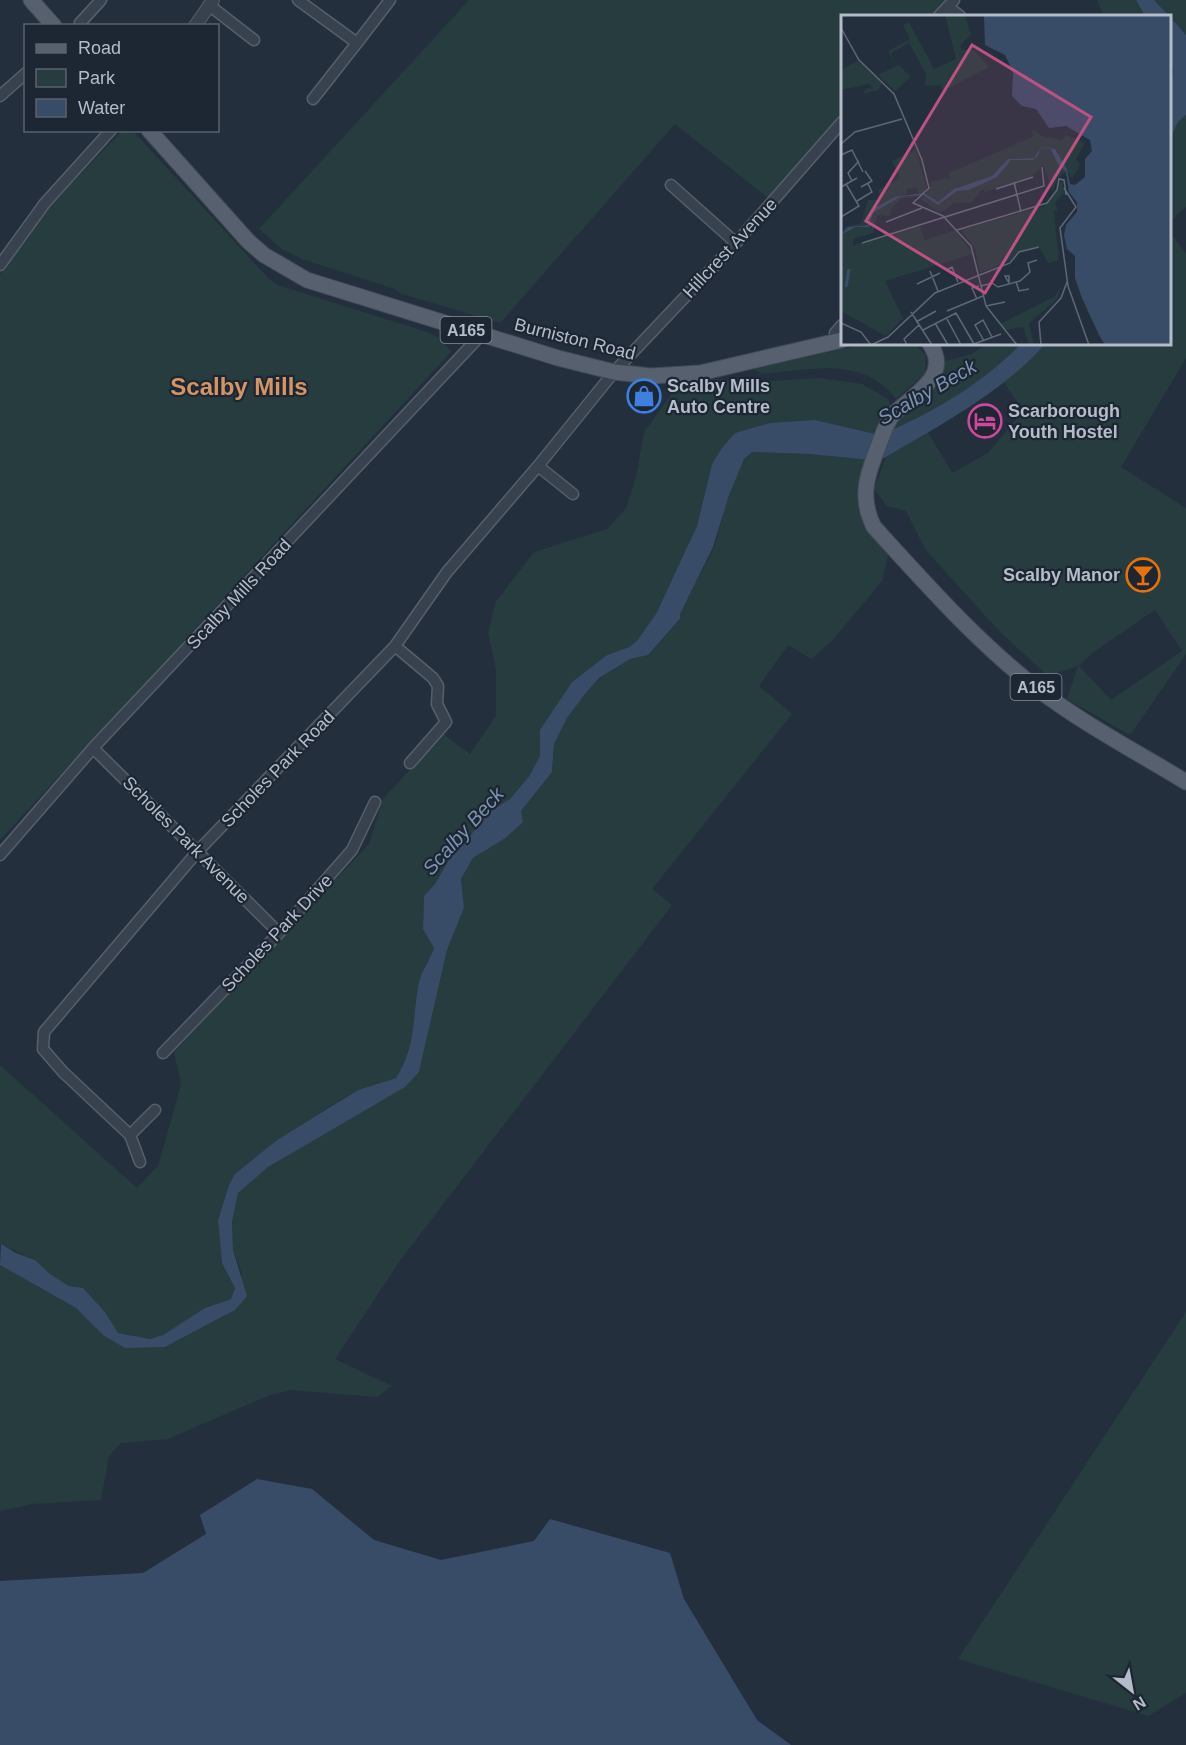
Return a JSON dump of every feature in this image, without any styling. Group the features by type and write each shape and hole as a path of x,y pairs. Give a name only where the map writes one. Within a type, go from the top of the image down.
{"main road":[{"path":"31,0 52,24"},
{"name":"Burniston Road","path":"151,132 248,241 264,255 307,280 481,335 614,372 651,376 700,373 840,340"},
{"name":"A165","path":"931,345 936,355 936,365 930,382 897,411 885,429 868,471 864,492 868,515 874,527 939,598 1040,690 1086,722 1186,782"}],"street":[{"path":"80,22 101,0"},
{"path":"298,0 357,43"},
{"path":"313,99 390,0"},
{"path":"196,24 211,3 254,40"},
{"path":"940,15 951,3"},
{"path":"0,96 24,75"},
{"name":"Hillcrest Avenue","path":"614,372 736,243 841,124"},
{"path":"0,265 45,203 109,132"},
{"path":"671,185 736,243"},
{"path":"840,340 835,333 841,327"},
{"name":"Scalby Mills Road","path":"0,855 93,747 481,335"},
{"name":"Scholes Park Road","path":"140,1162 130,1135 63,1072 43,1049 44,1032 198,851 395,646 447,572 538,466 614,372"},
{"path":"538,466 573,494"},
{"path":"395,646 433,678 438,686 437,704 446,722 410,763"},
{"name":"Scholes Park Avenue","path":"93,747 279,933"},
{"name":"Scholes Park Drive","path":"163,1053 279,933 352,850 375,802"},
{"path":"130,1135 155,1110"}],"green space":[{"path":"469,0 954,0 940,15 841,15 841,123 773,202 675,124 500,323 402,294 395,289 302,259 282,249 259,229"},
{"path":"1097,0 1136,0 1144,15 1104,15"},
{"path":"1154,0 1186,0 1186,35 1171,19 1171,15 1168,15"},
{"path":"1186,115 1186,207 1171,220 1171,136 1178,121"},
{"path":"121,132 134,132 269,279 278,285 427,332 441,339 451,352 0,840 0,274 42,214"},
{"path":"1171,234 1186,253 1186,358 1121,467 1186,508 1186,654 1130,735 1067,699 1078,666 1048,676 999,631 925,549 906,511 887,506 874,489 886,457 928,432 952,473 988,453 1023,411 1003,381 1044,345 1171,345","holes":["1155,610 1182,651 1111,700 1079,666 1092,653"]},
{"path":"861,345 915,345 926,355 925,374 896,399 882,385 867,376 851,371 834,368 762,374 753,369"},
{"path":"985,345 1020,345 1007,358 960,394 889,431 942,362 971,354"},
{"path":"820,378 862,384 888,399 891,408 880,435 815,420 735,433 712,464 697,526 656,614 638,641 607,655 572,682 541,730 540,756 530,775 510,799 484,815 469,838 455,849 435,884 424,896 423,929 434,948 419,982 410,1044 396,1078 357,1090 277,1140 235,1174 229,1185 218,1220 222,1263 235,1288 231,1299 205,1308 163,1335 150,1339 118,1333 105,1312 83,1288 69,1286 50,1274 35,1260 0,1244 0,1065 137,1188 158,1166 181,1084 174,1052 369,844 383,799 443,734 470,754 496,716 496,669 488,634 495,603 534,552 607,529 626,508 636,477 644,432 680,383 715,379 755,382"},
{"path":"752,452 809,454 870,460 859,481 861,505 889,552 882,581 832,641 811,659 788,645 759,686 792,714 652,889 672,905 402,1258 335,1359 392,1386 377,1397 291,1390 270,1395 168,1439 121,1443 109,1456 101,1500 33,1504 0,1511 0,1265 76,1308 103,1335 165,1347 235,1310 242,1274 233,1250 232,1222 238,1193 268,1167 353,1116 419,1072 447,950 464,908 461,879 473,858 504,839 521,811 552,772 554,744 567,718 585,694 599,678 630,659 648,655 680,620 679,614 714,547 737,471"},
{"path":"1186,1312 1186,1693 1148,1716 958,1659"}],"water":[{"path":"1136,0 1154,0 1168,15 1144,15"},
{"path":"1171,18 1186,35 1186,115 1178,122 1171,136 1171,84 1173,71"},
{"path":"1020,345 1044,345 1010,377 970,406 878,460 889,431 959,394 1007,358"},
{"path":"815,420 880,435 870,460 809,454 752,452 744,459 729,495 713,547 680,614 680,619 648,655 630,659 599,678 585,694 567,718 554,744 552,772 521,811 523,822 504,839 473,858 461,879 464,908 447,950 419,1072 405,1087 268,1167 238,1193 232,1222 233,1250 247,1296 235,1310 165,1347 125,1348 103,1335 76,1308 0,1265 1,1244 35,1260 50,1274 69,1286 83,1288 105,1312 118,1333 150,1339 163,1335 205,1308 231,1299 235,1288 222,1263 218,1220 229,1185 235,1174 277,1140 358,1090 396,1078 410,1044 419,982 434,948 423,929 424,896 435,884 455,849 469,838 484,815 510,799 530,775 540,756 540,730 572,682 607,655 629,647 637,641 656,614 697,526 712,464 722,448 735,433 770,423"},
{"path":"257,1479 312,1489 374,1540 441,1560 534,1541 550,1519 670,1553 684,1599 757,1720 791,1745 0,1745 0,1581 143,1573 206,1534 200,1515"}],"place":[{"name":"Scalby Mills Auto Centre","path":"644,396"},
{"name":"Scarborough Youth Hostel","path":"985,421"},
{"name":"Scalby Manor","path":"1143,575"}],"district":[{"name":"Scalby Mills","path":"239,387"}],"water label":[{"name":"Scalby Beck","path":"927,392"},
{"name":"Scalby Beck","path":"463,831"}]}
